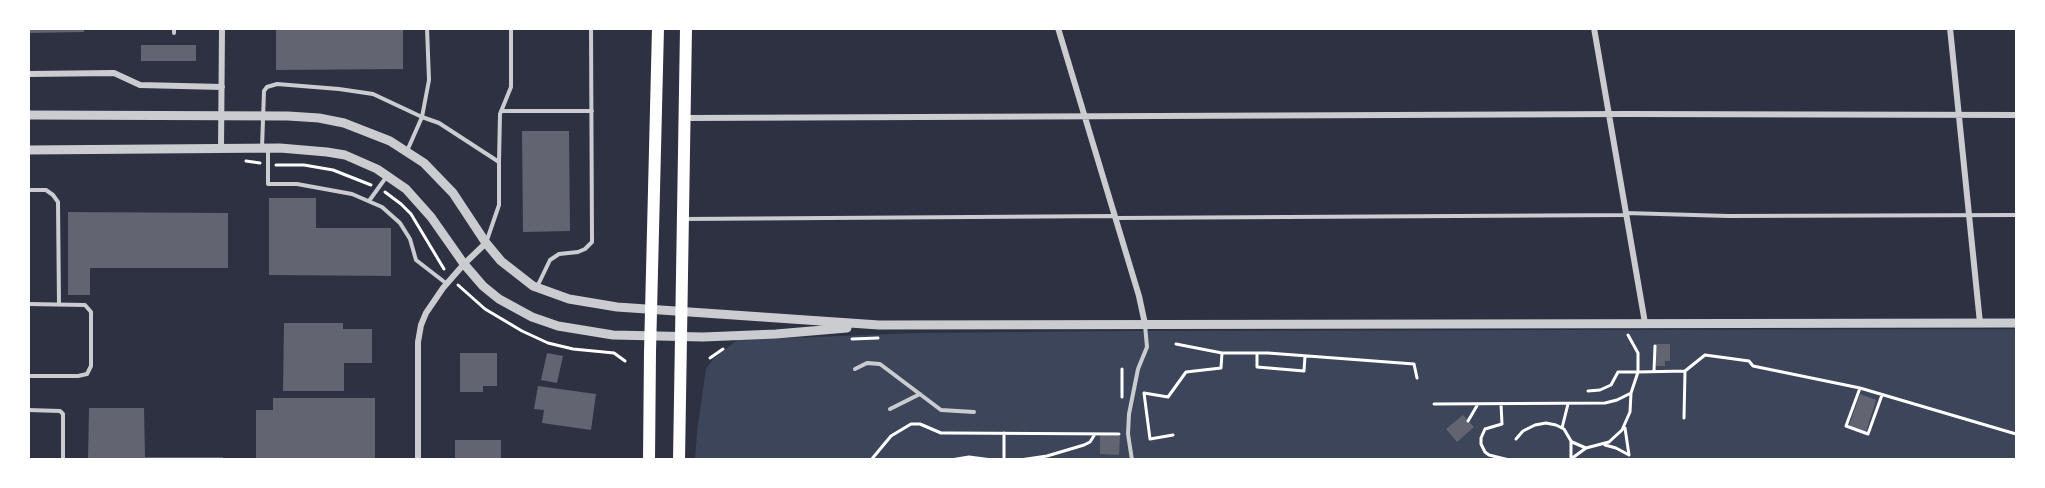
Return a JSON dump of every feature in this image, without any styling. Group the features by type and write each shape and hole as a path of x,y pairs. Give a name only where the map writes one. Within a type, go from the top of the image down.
{"main road":[{"path":"649,459 658,28"},
{"path":"680,459 687,28"}],"street":[{"path":"221,149 222,28"},
{"path":"1058,28 1145,324"},
{"path":"1594,28 1645,323"},
{"path":"1950,28 1980,323"},
{"path":"28,74 114,73 140,85 222,87"},
{"path":"686,118 1609,114 2016,115"},
{"path":"28,115 262,116 319,118 344,123 368,131 407,151 437,175 453,193 486,243 515,273 537,287 584,302 651,310 879,325 2016,323"},
{"path":"28,150 265,148 336,153 361,161 387,175 406,189 464,264 499,300 532,317 585,332 650,336 776,334 879,325"},
{"path":"418,459 418,342 426,313 464,264 486,243"}],"lane":[{"path":"407,151 422,117 429,80 428,28"},
{"path":"486,243 498,205 501,111 511,87 511,28"},
{"path":"537,287 550,260 559,254 578,252 592,243 591,28"},
{"path":"447,284 416,260 410,239 400,223 382,207 352,194 297,184 268,184 262,116 264,91 267,87 277,84 373,94 439,123 498,162"},
{"path":"501,111 591,111"},
{"path":"369,201 387,175"},
{"path":"28,190 46,190 58,202 59,305"},
{"path":"683,219 1627,214 2016,215"},
{"path":"28,304 85,305 91,312 91,366 87,374 28,376"},
{"path":"1132,459 1128,434 1138,369 1147,347 1145,324"},
{"path":"855,369 867,363 880,364 941,410 974,412"},
{"path":"890,409 920,394"},
{"path":"28,410 60,411 63,414 63,459"}],"path":[{"path":"1603,445 1625,426 1630,412 1631,393 1638,372 1637,349 1627,334"},
{"path":"1176,344 1222,353 1257,353 1414,364 1417,378"},
{"path":"1654,371 1655,346"},
{"path":"1134,391 1168,397 1186,372 1221,368 1222,353"},
{"path":"1257,353 1257,367 1304,371 1305,356"},
{"path":"1588,391 1600,390 1611,385 1618,372 1685,372 1705,355 1749,361 1753,366 1860,388 2016,434"},
{"path":"1122,369 1122,401"},
{"path":"1684,418 1685,372"},
{"path":"1860,388 1846,426 1868,434 1882,395"},
{"path":"1144,393 1150,439 1173,435"},
{"path":"1434,404 1605,403 1631,393"},
{"path":"1468,421 1478,404"},
{"path":"1501,404 1502,424 1485,429 1481,444 1489,455 1509,459"},
{"path":"1562,428 1568,404"},
{"path":"1516,439 1523,431 1546,423 1562,428 1571,441 1586,448"},
{"path":"870,459 891,436 912,424 920,424 941,433 1122,434"},
{"path":"1625,426 1626,445 1631,459"},
{"path":"1005,434 1005,459"},
{"path":"1020,459 1047,456 1084,445 1090,442 1095,434"},
{"path":"1571,441 1571,459"},
{"path":"1571,459 1586,448 1603,445 1616,448 1629,455"},
{"path":"951,459 969,457 992,459"}],"shaded area":[{"path":"2016,329 2016,459 695,460 706,369 713,359 737,340 917,333 1124,331"}],"building":[{"path":"28,28 84,28 84,32 28,33"},
{"path":"276,28 403,28 403,69 276,70"},
{"path":"141,45 196,45 196,61 141,61"},
{"path":"522,131 569,131 570,231 523,232"},
{"path":"269,198 316,198 316,228 391,228 391,276 269,275"},
{"path":"68,212 228,213 228,268 90,268 90,295 68,295"},
{"path":"284,323 343,323 343,329 372,329 372,363 344,363 344,391 283,391"},
{"path":"1656,344 1670,344 1670,361 1665,361 1665,366 1656,366"},
{"path":"460,353 497,353 497,386 483,386 483,392 460,392"},
{"path":"547,353 563,356 557,383 541,380"},
{"path":"538,386 596,394 591,430 542,423 544,410 534,409"},
{"path":"1860,394 1876,400 1866,432 1849,426"},
{"path":"273,398 375,398 375,460 256,460 256,410 273,410"},
{"path":"89,408 144,408 145,457 223,457 223,460 88,460"},
{"path":"1463,415 1474,427 1457,442 1446,429"},
{"path":"1100,435 1120,436 1119,455 1100,454"},
{"path":"455,440 501,440 501,460 455,460"}]}
